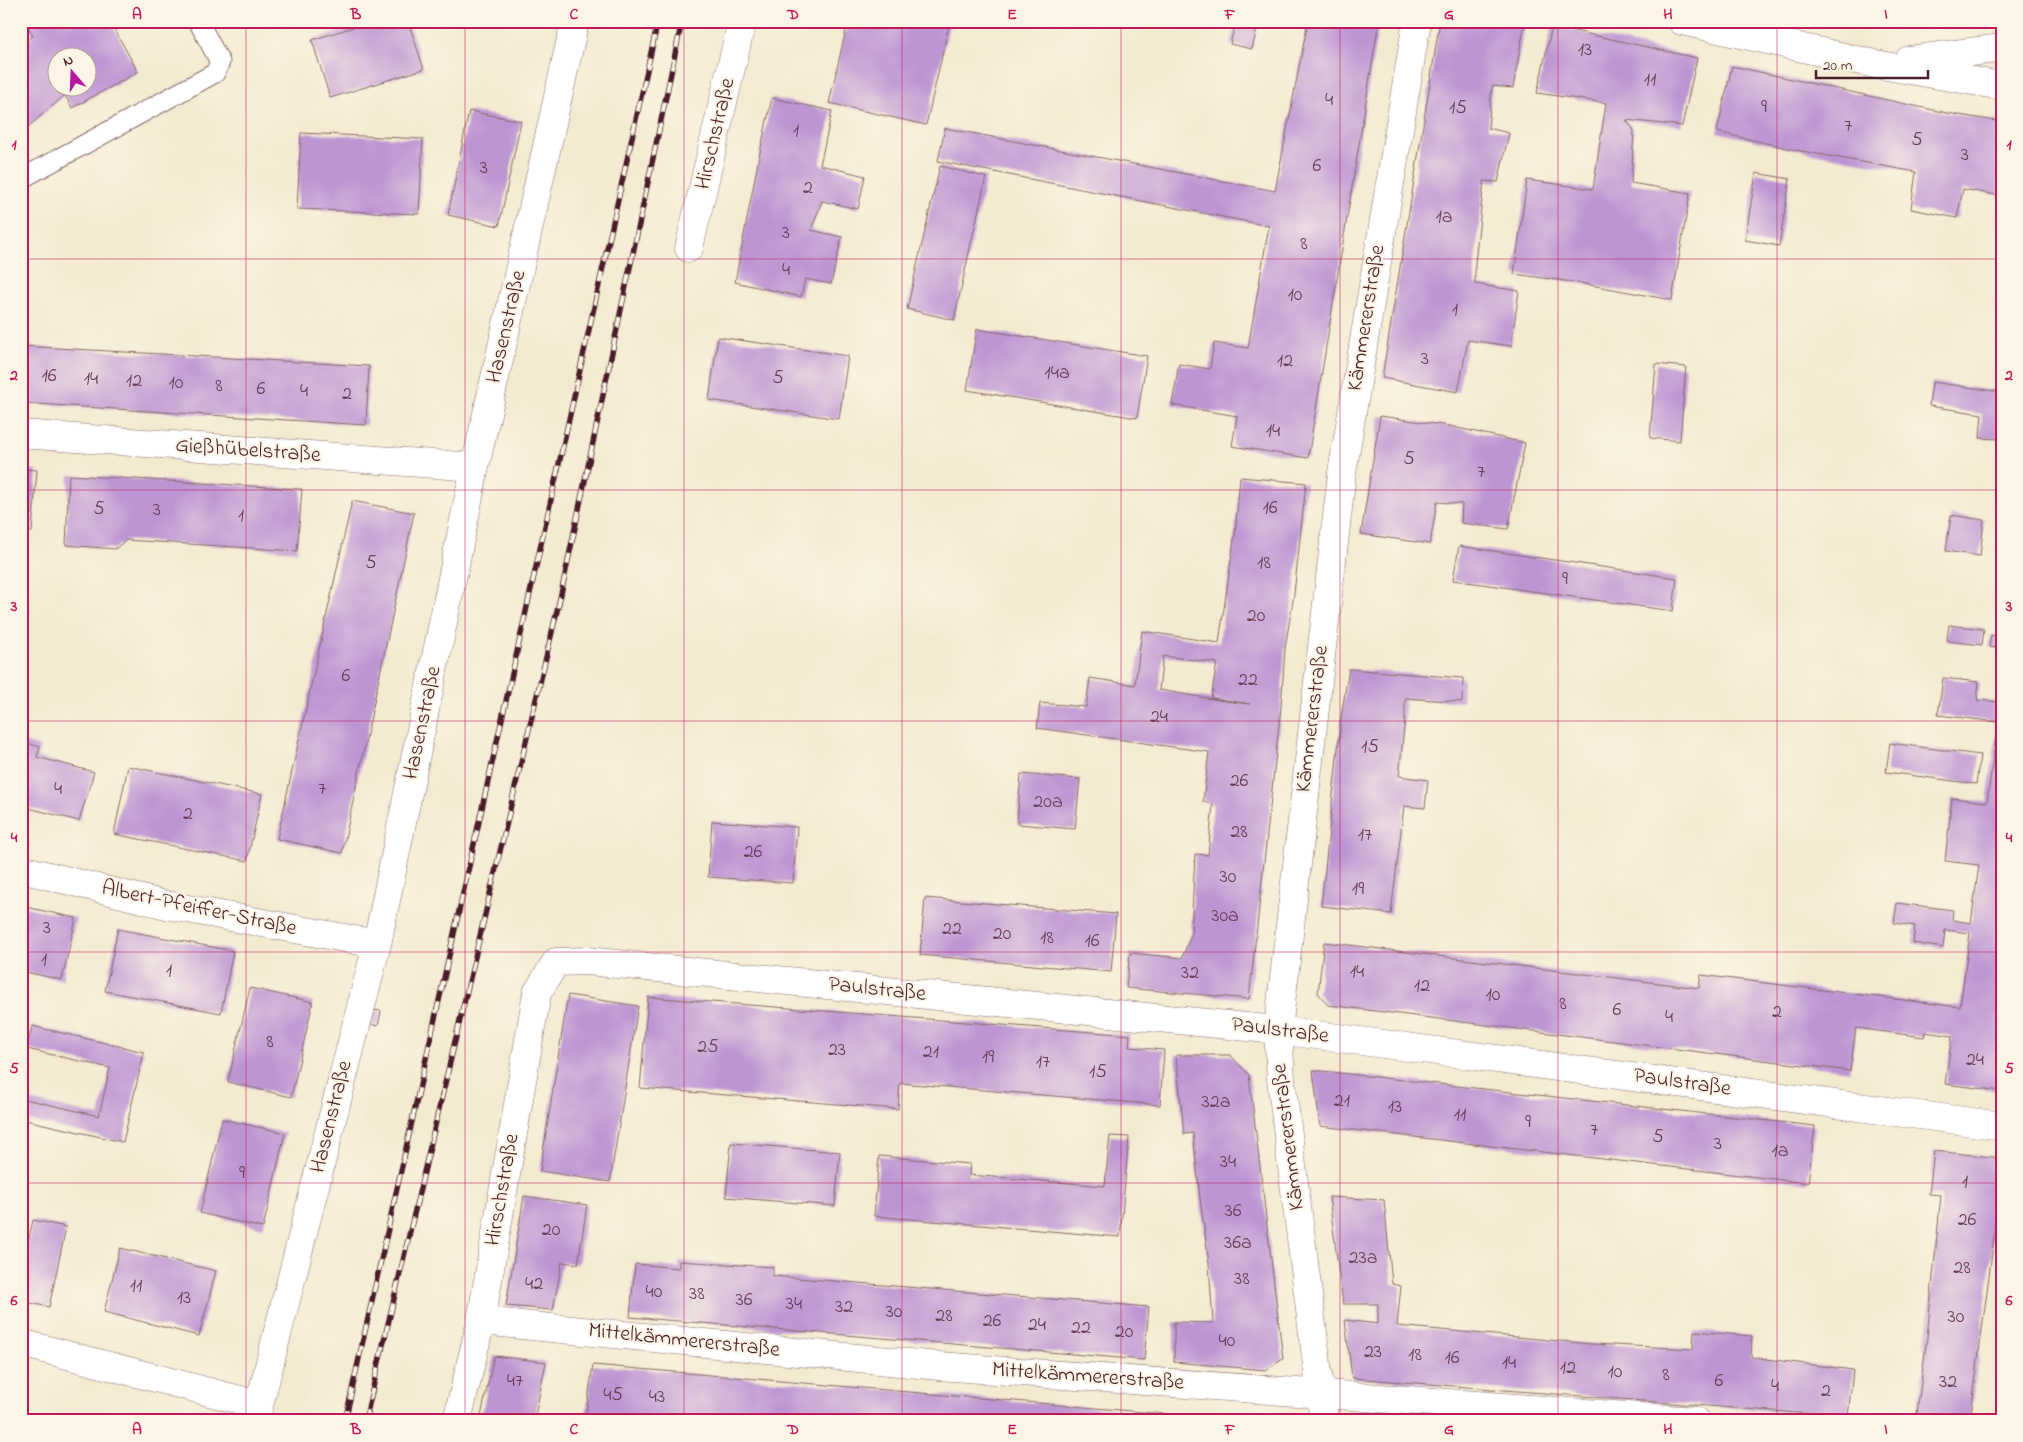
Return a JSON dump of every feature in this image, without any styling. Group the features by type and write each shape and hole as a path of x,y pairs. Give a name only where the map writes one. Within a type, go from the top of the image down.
{"street":[{"name":"Hasenstraße","path":"257,1413 376,944 475,467 576,21"},
{"name":"Hirschstraße","path":"689,248 742,21"},
{"name":"Kämmererstraße","path":"1324,1421 1281,1079 1278,1030 1342,473 1417,21"},
{"path":"1682,21 1875,64 2002,86"},
{"path":"1875,64 1968,54 2002,48"},
{"name":"Gießhübelstraße","path":"21,434 475,467"},
{"name":"Albert-Pfeiffer-Straße","path":"21,869 166,905 376,944"},
{"name":"Paulstraße","path":"556,962 587,961 1278,1030 2002,1126"},
{"name":"Hirschstraße","path":"457,1421 481,1322 536,993 556,962"},
{"name":"Mittelkämmererstraße","path":"481,1322 940,1366 1695,1421"},
{"path":"21,1343 257,1413"}],"lane":[{"path":"21,179 215,73 220,62 198,21"}],"building":[{"path":"25,21 114,21 111,23 138,72 98,94 98,48 48,48 48,98 62,98 28,127 21,121 21,44 33,36"},
{"path":"372,21 408,21 424,69 330,98 312,40"},
{"path":"848,21 950,21 926,125 829,103"},
{"path":"1222,21 1259,21 1252,49 1230,44 1235,25"},
{"path":"1308,21 1379,21 1308,458 1232,446 1237,416 1172,405 1179,364 1210,369 1214,343 1248,348 1269,226 938,161 945,128 1275,191"},
{"path":"1440,21 1525,22 1513,88 1492,86 1488,128 1509,133 1498,182 1484,181 1475,263 1475,284 1519,291 1511,346 1468,340 1458,392 1382,378"},
{"path":"1552,26 1697,58 1682,126 1626,120 1634,130 1631,183 1690,193 1672,300 1580,283 1514,274 1527,180 1593,189 1606,103 1537,93"},
{"path":"1732,66 1947,113 2002,122 2002,196 1963,189 1957,218 1911,209 1916,172 1796,150 1717,132"},
{"path":"67,98 90,98 72,108"},
{"path":"772,98 832,111 820,165 865,176 858,209 822,201 811,230 842,237 831,284 805,279 801,297 735,282"},
{"path":"469,111 521,121 499,226 448,215"},
{"path":"301,133 423,139 419,214 297,209"},
{"path":"940,166 986,177 954,320 907,309"},
{"path":"1756,173 1790,179 1779,246 1745,240"},
{"path":"977,329 1147,356 1137,418 967,390"},
{"path":"718,337 848,356 839,419 709,400"},
{"path":"21,346 369,366 366,425 21,403"},
{"path":"1656,364 1686,367 1680,441 1650,438"},
{"path":"1932,382 2002,392 1999,439 1980,438 1982,414 1929,406"},
{"path":"1380,416 1449,426 1525,443 1508,529 1461,523 1462,504 1437,502 1430,544 1361,534"},
{"path":"21,469 37,470 32,532 21,531"},
{"path":"69,475 302,489 297,551 126,540 115,549 66,545"},
{"path":"1240,477 1306,483 1294,594 1285,648 1281,707 1249,999 1126,988 1130,953 1182,958 1191,935 1195,854 1208,855 1213,804 1203,802 1209,752 1037,728 1040,703 1086,707 1090,678 1135,685 1142,631 1219,643 1235,533","holes":["1163,656 1217,663 1211,698 1250,704 1218,700 1159,690"]},
{"path":"1999,483 2002,483 2002,501 1997,501"},
{"path":"352,501 414,513 342,853 277,839"},
{"path":"1951,515 1984,520 1980,556 1946,551"},
{"path":"1459,546 1677,578 1673,611 1453,580"},
{"path":"1949,625 1984,629 1982,645 1947,641"},
{"path":"1991,635 2002,637 2002,649 1989,647"},
{"path":"1349,669 1463,678 1462,702 1405,698 1405,718 1399,776 1428,780 1425,808 1404,806 1391,914 1321,906 1342,711"},
{"path":"1943,678 1979,682 1977,700 2000,702 2002,694 2002,1091 1945,1084 1952,1036 1925,1032 1924,1037 1856,1028 1850,1071 1328,1005 1318,993 1324,942 1699,988 1701,975 1960,1007 1970,933 1945,930 1943,948 1913,943 1915,926 1894,923 1897,903 1953,910 1952,920 1971,923 1979,865 1945,861 1952,798 1987,802 1998,722 1938,715"},
{"path":"21,741 40,747 37,757 94,772 79,821 21,806"},
{"path":"1890,743 1980,755 1976,784 1886,772"},
{"path":"128,766 262,794 247,861 114,834"},
{"path":"1021,774 1080,779 1075,829 1017,824"},
{"path":"712,821 797,827 793,883 708,877"},
{"path":"925,898 1116,914 1111,972 920,955"},
{"path":"21,906 76,918 62,980 21,971"},
{"path":"118,929 233,951 221,1013 105,991"},
{"path":"250,988 313,1002 291,1097 228,1082"},
{"path":"568,995 638,1006 610,1182 540,1171"},
{"path":"648,997 1130,1035 1129,1047 1164,1050 1160,1105 900,1083 898,1109 640,1088"},
{"path":"372,1010 381,1011 378,1026 370,1024"},
{"path":"32,1026 144,1052 123,1142 21,1119 21,1098 99,1116 110,1068 27,1049"},
{"path":"1176,1055 1230,1055 1249,1075 1283,1359 1266,1370 1174,1362 1174,1322 1213,1323 1209,1263 1193,1133 1184,1134"},
{"path":"1313,1070 1815,1126 1808,1183 1320,1126"},
{"path":"222,1119 285,1133 263,1228 200,1213"},
{"path":"1110,1136 1129,1137 1120,1237 874,1216 879,1156 970,1164 969,1175 1105,1186"},
{"path":"731,1143 840,1152 835,1206 726,1197"},
{"path":"1934,1151 2002,1158 1993,1245 1970,1421 1916,1421 1927,1337 1941,1195 1929,1194"},
{"path":"524,1196 587,1205 578,1264 562,1262 553,1310 506,1306"},
{"path":"1329,1197 1384,1200 1392,1284 1401,1286 1397,1326 1592,1344 1693,1349 1694,1331 1752,1336 1751,1357 1853,1370 1848,1417 1352,1378 1345,1320 1378,1324 1378,1304 1343,1304"},
{"path":"33,1220 66,1227 49,1307 21,1301 21,1274"},
{"path":"120,1248 216,1271 199,1336 104,1312"},
{"path":"679,1261 773,1267 773,1276 1149,1307 1144,1360 630,1317 635,1264 679,1268"},
{"path":"494,1356 546,1362 534,1421 480,1421"},
{"path":"593,1365 1201,1417 1201,1421 585,1421"}],"railway":[{"path":"345,1421 658,21"},
{"path":"365,1421 561,594 682,21"}]}
